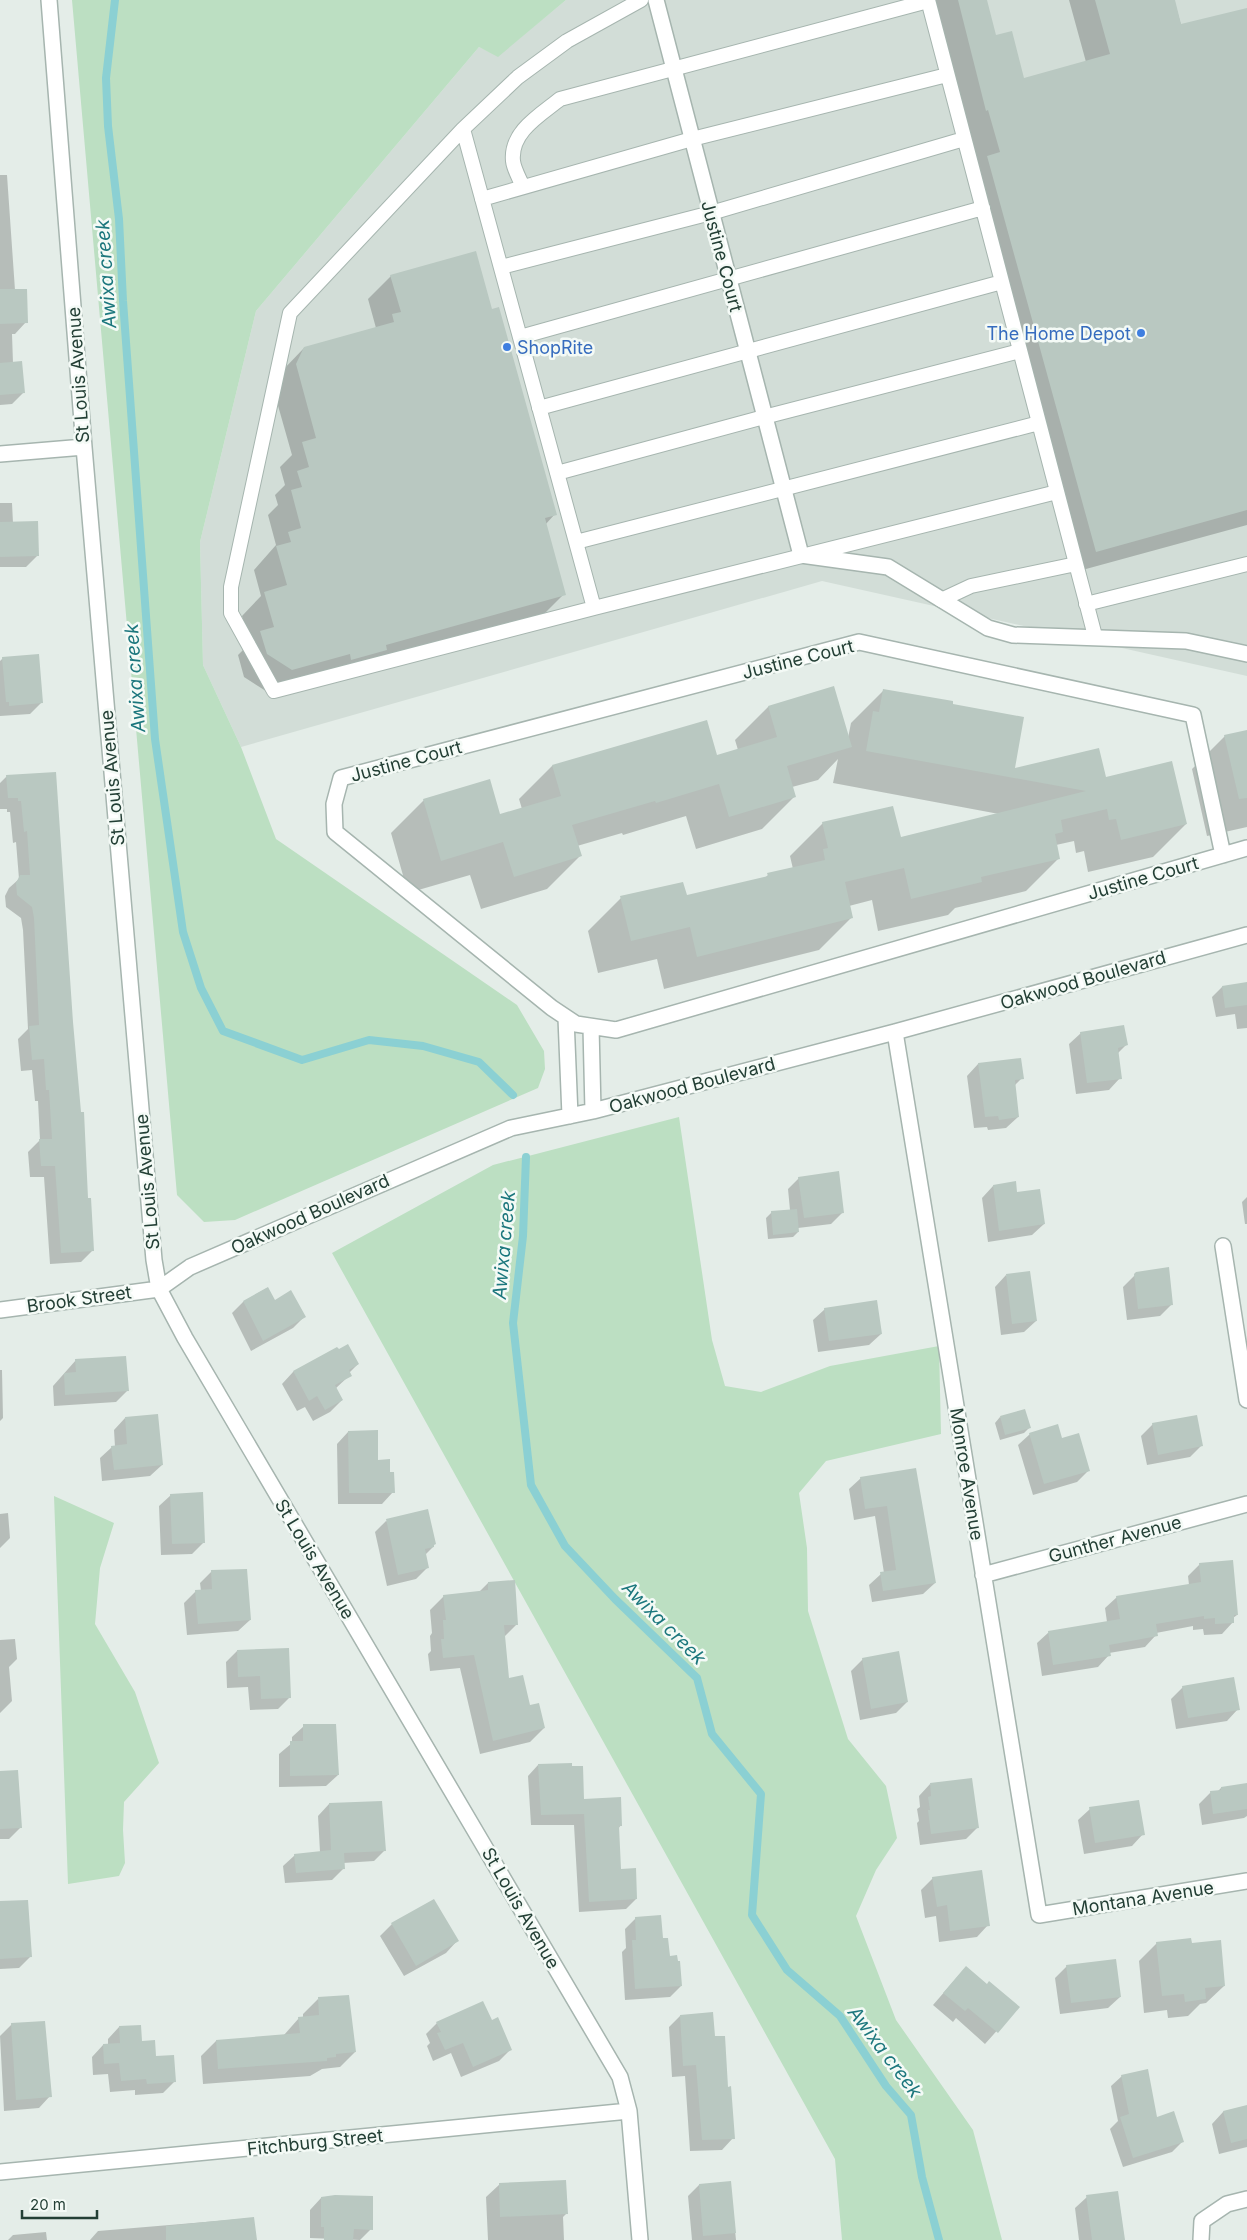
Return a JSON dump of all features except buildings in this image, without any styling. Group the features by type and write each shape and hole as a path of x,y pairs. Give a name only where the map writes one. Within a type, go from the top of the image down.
{"street":[{"name":"St Louis Avenue","path":"49,0 84,447 154,1260 159,1289 279,1499 620,2077 629,2111 640,2240"},
{"name":"Justine Court","path":"656,0 801,554"},
{"path":"0,454 84,447"},
{"path":"801,554 888,568 988,628 1013,635 1095,636 1186,641 1247,654"},
{"name":"Justine Court","path":"1223,855 1193,715 860,642 341,778 334,804 335,832 566,1018 576,1024 616,1030 1223,855 1247,848"},
{"name":"Oakwood Boulevard","path":"159,1289 190,1267 511,1128 593,1111 895,1032 1247,936"},
{"path":"566,1018 570,1116"},
{"path":"591,1027 593,1111"},
{"name":"Monroe Avenue","path":"895,1032 1038,1915"},
{"path":"1223,1246 1247,1400"},
{"name":"Brook Street","path":"0,1310 159,1289"},
{"name":"Gunther Avenue","path":"983,1575 1247,1504"},
{"name":"Montana Avenue","path":"1038,1915 1247,1881"},
{"name":"Fitchburg Street","path":"0,2172 629,2111"},
{"path":"1201,2240 1202,2221 1227,2204 1247,2199"}],"lane":[{"path":"642,0 567,41 518,77 463,129 290,313 231,586 231,613 274,691 801,554 1057,492"},
{"path":"523,187 513,162 515,143 532,121 560,99 674,70 928,0 1095,636"},
{"path":"482,199 692,139 947,74"},
{"path":"463,129 594,608"},
{"path":"501,267 711,213 964,139"},
{"path":"520,338 983,208"},
{"path":"539,408 1002,282"},
{"path":"557,473 1020,351"},
{"path":"576,542 1039,423"},
{"path":"941,600 972,586 1076,564"},
{"path":"1086,604 1247,564"}],"shaded area":[{"path":"566,0 1247,0 1247,676 822,581 241,747 203,665 200,542 256,311 479,47 498,56"}],"green space":[{"path":"72,0 566,0 498,57 479,47 256,311 200,542 203,665 241,747 276,839 517,1005 544,1051 545,1069 538,1088 235,1220 204,1222 177,1195"},
{"path":"679,1117 712,1340 725,1386 761,1392 830,1366 939,1346 941,1434 826,1461 799,1493 807,1548 808,1611 848,1739 886,1786 897,1838 876,1870 856,1916 896,2020 973,2130 1002,2240 842,2240 835,2159 332,1253 493,1165"},
{"path":"54,1496 114,1523 100,1568 95,1624 135,1692 159,1763 124,1802 125,1863 119,1876 68,1884"}],"waterway":[{"name":"Awixa creek","path":"115,0 106,78 108,126 119,219 123,301 155,739 183,932 201,988 223,1031 302,1060 369,1040 423,1046 479,1062 513,1095"},
{"name":"Awixa creek","path":"526,1157 523,1236 513,1323 531,1485 565,1546 615,1599 697,1678 712,1734 761,1794 752,1915 787,1970 840,2016 886,2086 911,2115 922,2177 939,2240"}],"place":[{"name":"The Home Depot","path":"1141,333"},
{"name":"ShopRite","path":"507,347"}]}
